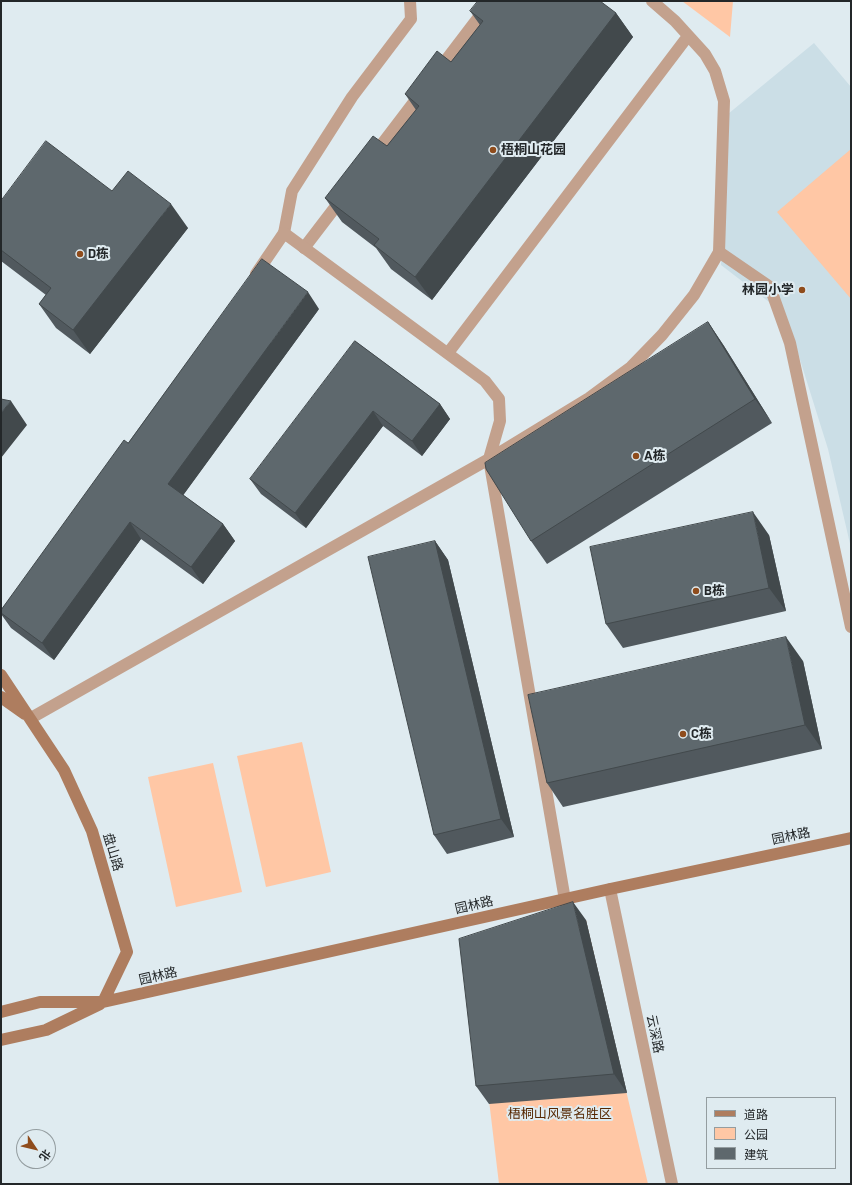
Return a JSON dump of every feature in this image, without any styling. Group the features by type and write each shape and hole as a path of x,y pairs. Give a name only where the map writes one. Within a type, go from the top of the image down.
{"street":[{"path":"248,285 284,233 292,191 352,97 411,19 410,1"},
{"path":"366,165 491,1"},
{"path":"30,718 489,459 589,398 631,367 662,335 694,295 719,252 724,101 715,71 705,54 652,1"},
{"path":"448,354 688,36"},
{"path":"304,248 352,184"},
{"path":"284,233 485,381 499,399 500,421 489,459 565,900"},
{"path":"719,252 770,287 790,343 851,627"},
{"name":"盘山路","path":"1,674 64,770 92,831 127,952 103,1002"},
{"name":"盘山路","path":"1,697 30,718"},
{"name":"园林路","path":"1,1012 40,1002 103,1002 610,889 851,838"},
{"name":"云深路","path":"610,889 672,1184"},
{"name":"园林路","path":"1,1040 46,1030 103,1002"}],"shaded area":[{"name":"林园小学","path":"814,43 851,87 851,548 828,449 786,315 721,265 728,114"}],"green space":[{"path":"682,1 733,1 730,37"},
{"path":"851,149 851,299 777,212"},
{"path":"302,742 331,872 266,887 237,756"},
{"path":"213,763 242,892 176,907 148,777"},
{"name":"梧桐山风景名胜区","path":"586,920 648,1184 499,1184 472,958"}],"building":[{"name":"梧桐山花园","path":"478,1 600,1 616,13 415,277 374,245 379,239 325,198 373,136 387,146 419,106 405,94 437,51 451,62 483,21 470,11"},
{"name":"D栋","path":"46,141 112,191 128,171 171,204 73,330 39,304 51,288 1,250 1,201"},
{"path":"262,259 308,292 168,484 223,524 191,567 130,522 42,643 1,613 1,610 124,440 128,443"},
{"name":"A栋","path":"708,322 755,399 531,541 486,469 485,463"},
{"path":"355,341 440,404 412,441 373,411 295,513 250,479"},
{"path":"1,399 11,401 1,413"},
{"name":"B栋","path":"753,512 769,588 606,624 590,547"},
{"path":"435,541 501,819 434,835 368,557"},
{"name":"C栋","path":"786,637 805,725 547,783 528,695"},
{"path":"573,902 614,1074 476,1086 459,939"}],"place":[{"name":"梧桐山花园","path":"493,150"},
{"name":"D栋","path":"80,254"},
{"name":"林园小学","path":"802,290"},
{"name":"A栋","path":"636,456"},
{"name":"B栋","path":"696,591"},
{"name":"C栋","path":"683,734"}]}
